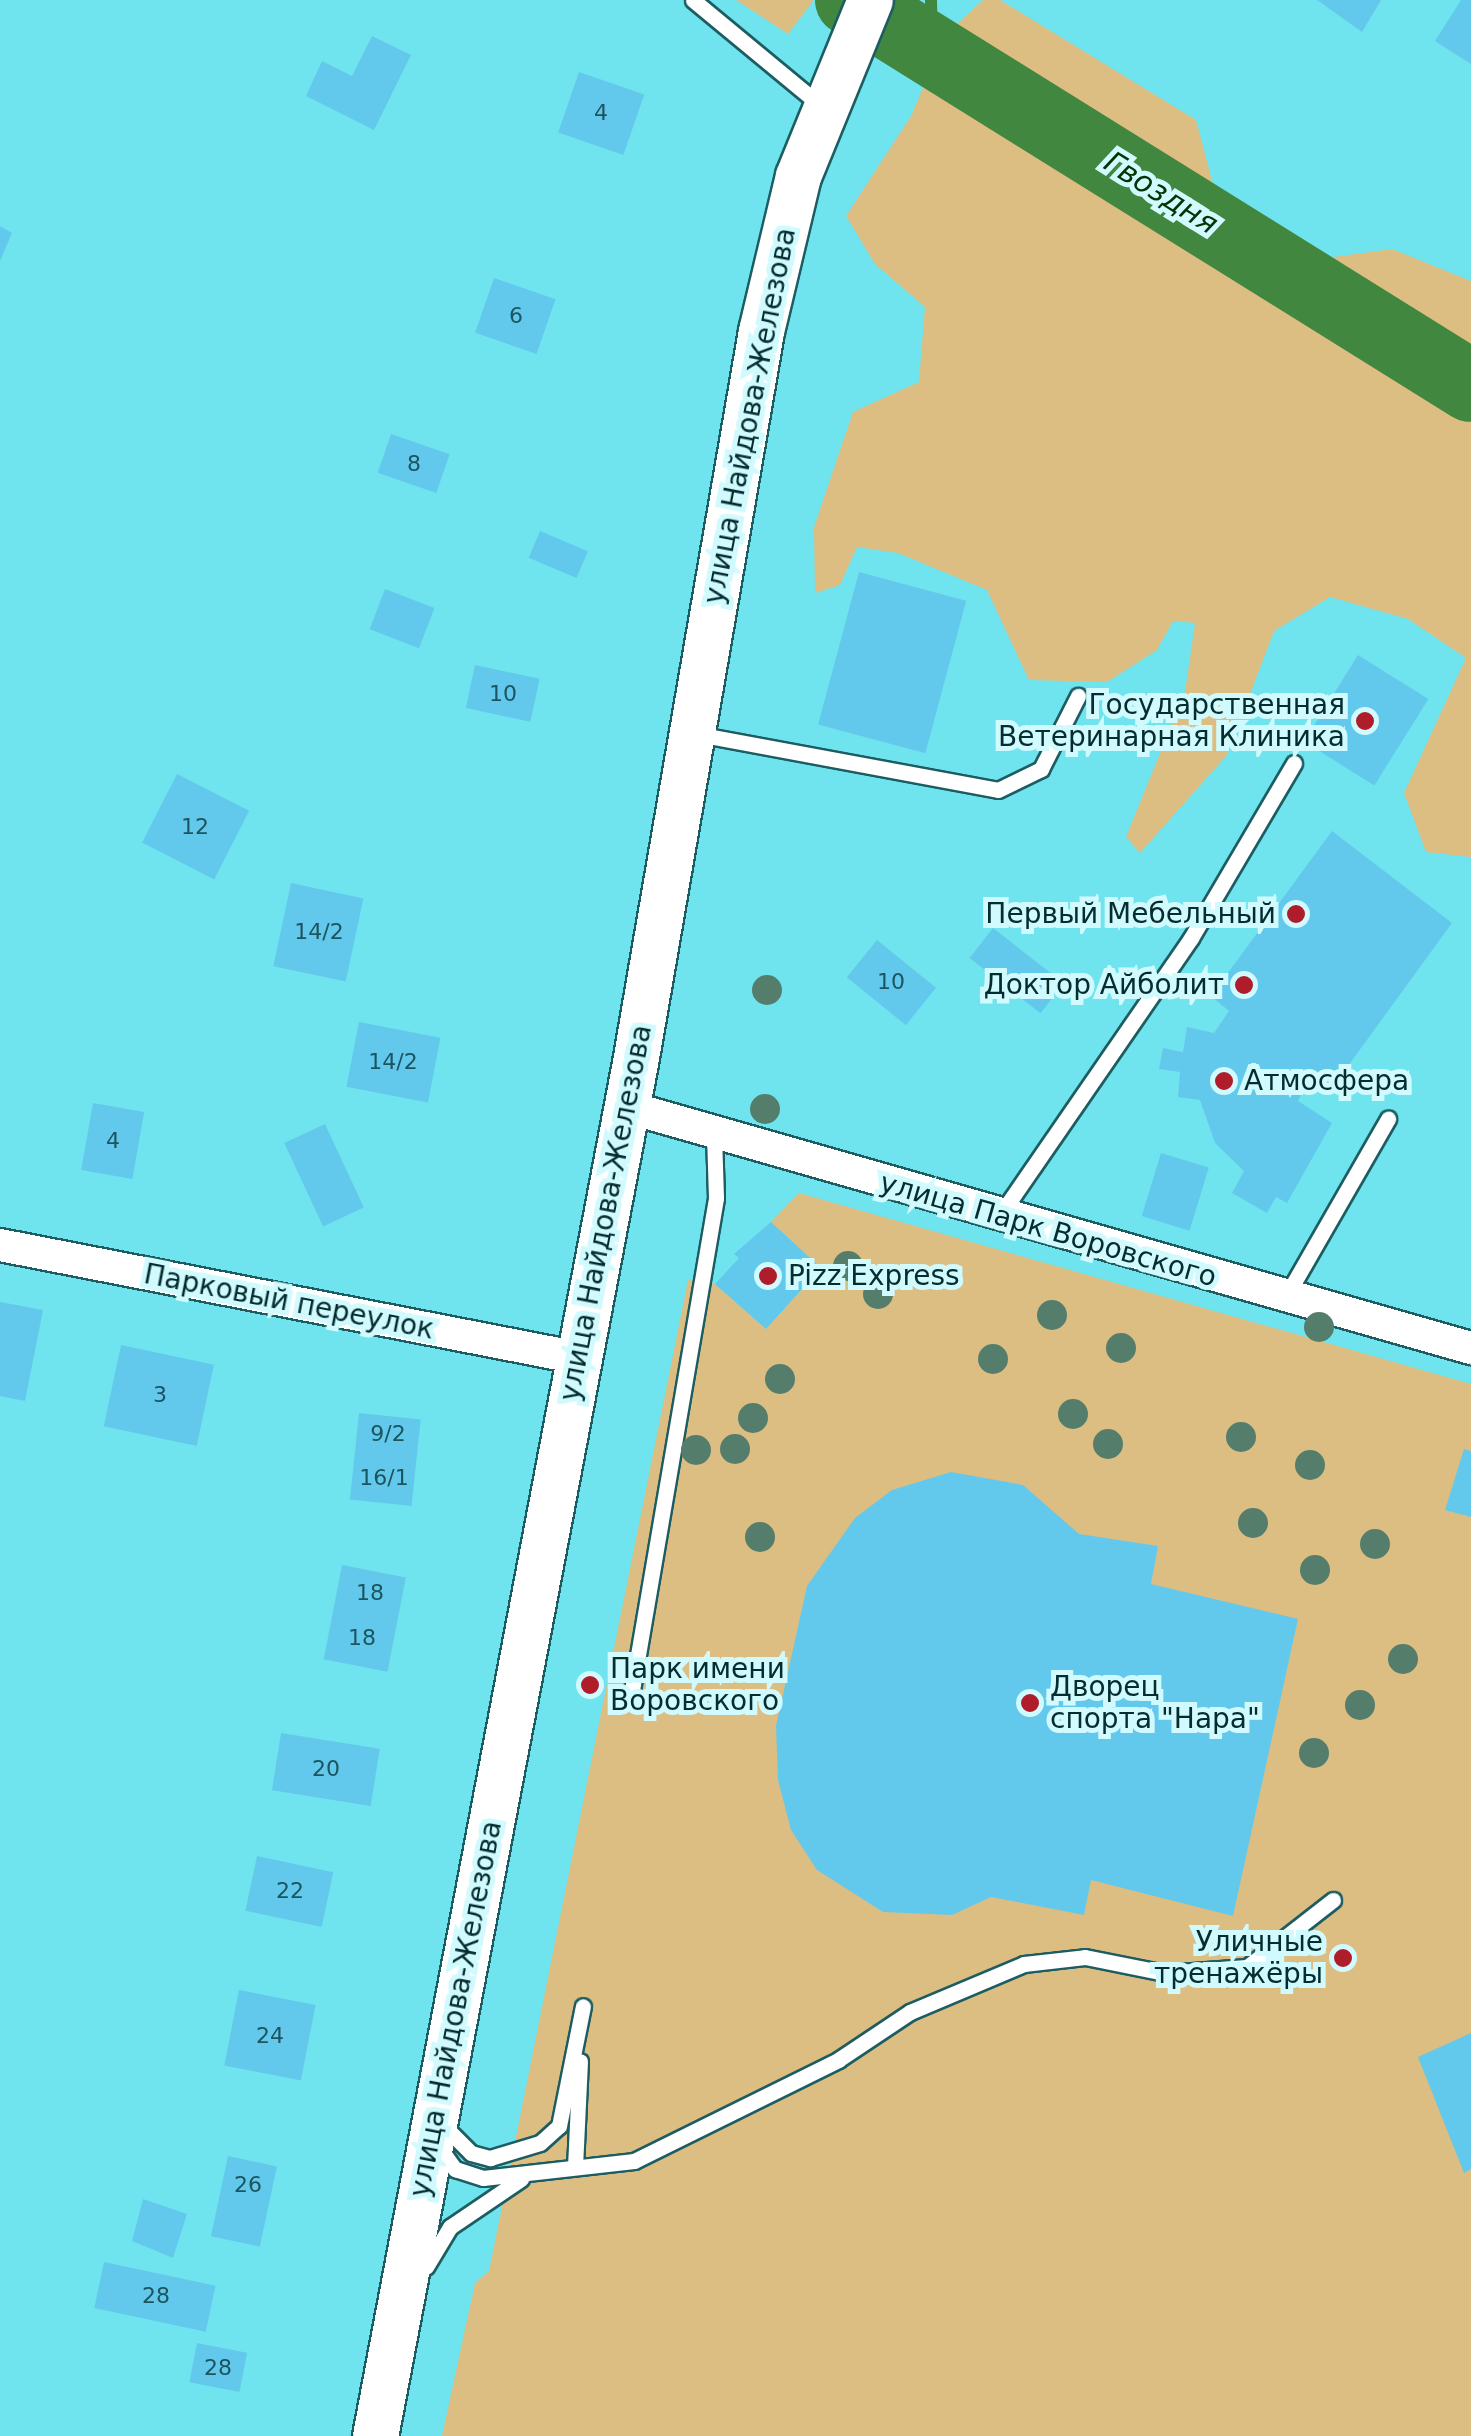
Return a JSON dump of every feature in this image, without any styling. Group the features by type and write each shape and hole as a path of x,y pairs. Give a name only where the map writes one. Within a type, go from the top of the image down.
{"main road":[{"name":"улица Найдова-Железова","path":"377,2424 627,1108 761,331 828,90 870,0"}],"street":[{"name":"улица Парк Воровского","path":"627,1108 1471,1348"},
{"name":"Парковый переулок","path":"0,1245 579,1358"}],"lane":[{"path":"693,0 828,90"},
{"path":"692,733 998,790 1041,769 1078,696"},
{"path":"1000,1216 1190,938 1294,763"},
{"path":"1286,1298 1388,1120"},
{"path":"631,1696 716,1198 714,1133"},
{"path":"435,2112 435,2138 455,2169 484,2178 524,2177 634,2161 838,2060 910,2012 1024,1964 1085,1958 1164,1973 1247,1966 1333,1900"},
{"path":"435,2112 471,2153 490,2158 540,2143 559,2126 583,2006 575,2167"},
{"path":"377,2424 390,2362 432,2250 468,2212 524,2177"}],"shaded area":[{"path":"736,0 814,0 788,34"},
{"path":"983,0 1000,0 1196,120 1215,192 1326,258 1392,249 1471,281 1471,857 1426,852 1404,793 1466,658 1408,619 1330,597 1274,631 1227,755 1140,853 1126,837 1185,692 1195,623 1173,621 1157,650 1107,682 1029,680 987,590 898,553 857,547 840,585 815,593 814,527 853,412 919,382 925,307 875,264 846,216 911,116 946,34"},
{"path":"799,1193 1471,1384 1471,2436 442,2436 475,2283 489,2271 688,1280 715,1284 766,1329 821,1268 771,1222"}],"building":[{"path":"1317,0 1381,0 1362,32"},
{"path":"1461,0 1471,0 1471,64 1435,41"},
{"path":"372,36 411,55 374,130 306,96 322,61 352,76"},
{"path":"579,72 644,94 623,155 558,133"},
{"path":"0,226 12,233 0,261"},
{"path":"494,278 555,299 537,354 475,333"},
{"path":"391,434 450,454 436,493 378,473"},
{"path":"540,531 588,551 577,578 529,558"},
{"path":"859,572 966,601 925,753 818,725"},
{"path":"385,589 434,608 419,648 370,629"},
{"name":"Государственная Ветеринарная Клиника","path":"1358,655 1428,699 1374,785 1304,742"},
{"path":"475,665 540,679 530,722 466,708"},
{"path":"177,774 249,811 214,879 142,843"},
{"path":"1332,831 1452,923 1332,1088 1312,1073 1298,1101 1332,1123 1287,1203 1276,1197 1267,1213 1232,1193 1244,1171 1215,1143 1200,1100 1178,1097 1180,1072 1159,1069 1163,1048 1183,1052 1187,1027 1214,1033 1229,1011 1211,996"},
{"path":"291,883 363,898 346,982 273,966"},
{"path":"993,928 1064,983 1041,1013 970,958"},
{"path":"877,940 936,988 906,1025 847,977"},
{"path":"359,1022 440,1038 428,1103 346,1087"},
{"path":"93,1103 144,1112 132,1179 81,1170"},
{"path":"325,1124 364,1207 323,1226 284,1143"},
{"path":"1161,1153 1209,1168 1190,1231 1142,1216"},
{"name":"Pizz Express","path":"771,1222 821,1268 766,1329 715,1284 739,1258 734,1254"},
{"path":"0,1302 43,1310 25,1401 0,1396"},
{"path":"121,1345 214,1365 197,1446 104,1426"},
{"path":"359,1413 421,1419 412,1506 350,1500"},
{"path":"1464,1449 1471,1451 1471,1517 1445,1510"},
{"name":"Дворец спорта \"Нара\"","path":"951,1472 1023,1485 1079,1534 1158,1546 1151,1584 1298,1619 1233,1916 1091,1880 1084,1915 991,1897 952,1915 883,1912 817,1870 791,1830 778,1780 776,1726 807,1586 855,1518 892,1490"},
{"path":"342,1565 406,1577 387,1672 324,1659"},
{"path":"281,1733 380,1749 371,1806 272,1790"},
{"path":"257,1856 333,1872 322,1927 245,1911"},
{"path":"239,1990 316,2005 301,2080 224,2066"},
{"path":"1471,2033 1471,2169 1464,2173 1418,2057"},
{"path":"228,2156 277,2166 260,2247 211,2236"},
{"path":"143,2199 187,2214 173,2258 132,2241"},
{"path":"104,2262 216,2286 206,2332 94,2308"},
{"path":"197,2343 247,2353 239,2392 189,2382"}],"waterway":[{"name":"Гвоздня","path":"851,0 1471,386"},
{"path":"931,0 932,49"}],"place":[{"name":"Государственная Ветеринарная Клиника","path":"1365,721"},
{"name":"Первый Мебельный","path":"1296,914"},
{"name":"Доктор Айболит","path":"1244,985"},
{"name":"Атмосфера","path":"1224,1081"},
{"name":"Pizz Express","path":"768,1276"},
{"name":"Парк имени Воровского","path":"590,1685"},
{"name":"Дворец спорта \"Нара\"","path":"1030,1703"},
{"name":"Уличные тренажёры","path":"1343,1958"}]}
